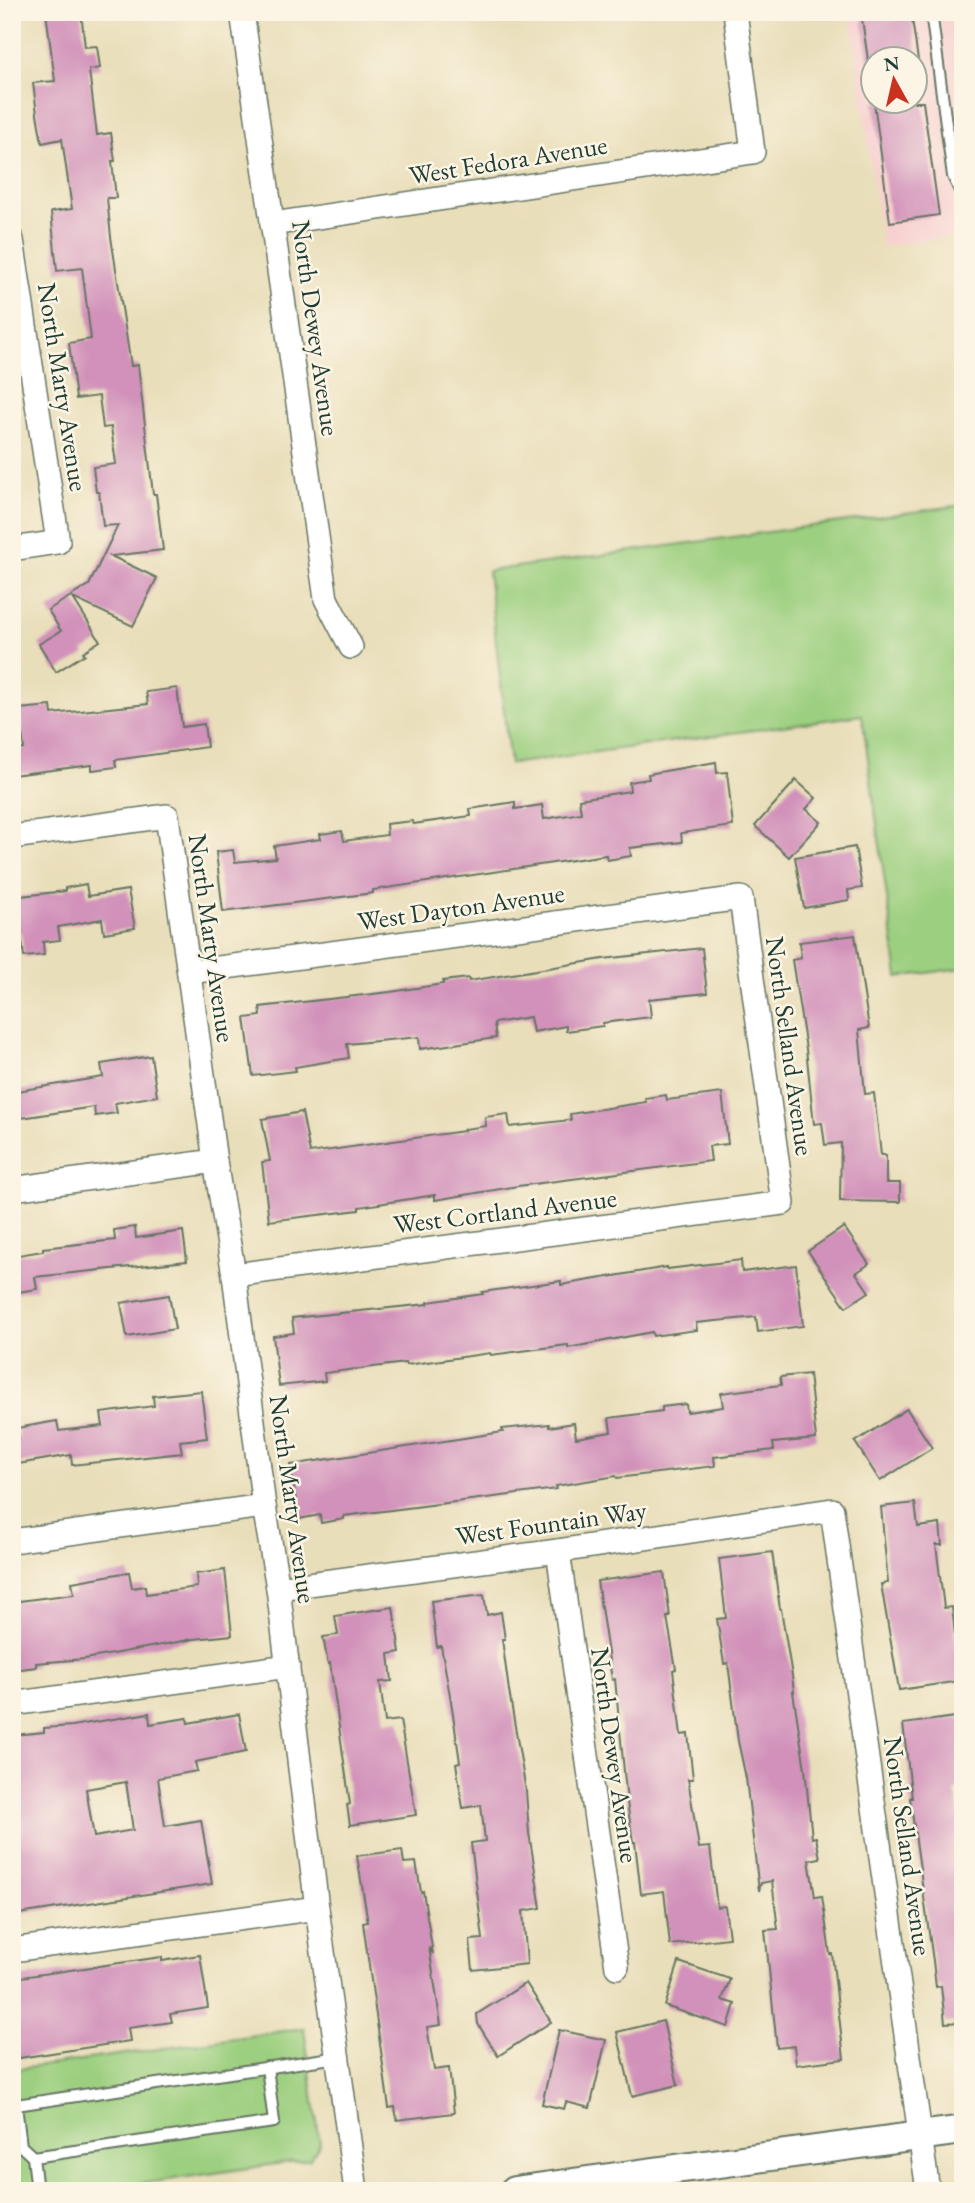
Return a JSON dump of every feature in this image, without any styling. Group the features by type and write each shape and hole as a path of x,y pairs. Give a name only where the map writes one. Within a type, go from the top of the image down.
{"street":[{"name":"North Dewey Avenue","path":"242,12 326,598 351,648"},
{"name":"West Fedora Avenue","path":"272,224 753,152 735,12"},
{"name":"North Marty Avenue","path":"12,240 15,283 58,542 12,549"},
{"name":"North Marty Avenue","path":"12,837 167,816 215,1161 234,1275 264,1506 278,1588 317,1908 356,2191"},
{"name":"West Dayton Avenue","path":"189,972 741,898"},
{"name":"North Selland Avenue","path":"741,898 783,1203"},
{"path":"12,1189 215,1161"},
{"name":"West Cortland Avenue","path":"234,1275 783,1203"},
{"path":"12,1541 264,1506"},
{"name":"North Selland Avenue","path":"832,1510 928,2191"},
{"name":"West Fountain Way","path":"278,1588 558,1551 832,1510"},
{"name":"North Dewey Avenue","path":"558,1551 617,1967"},
{"path":"12,1704 288,1666"},
{"path":"12,1950 317,1908"},
{"path":"514,2191 963,2130"}],"lane":[{"path":"932,12 953,176 963,198"},
{"path":"37,2191 33,2157 21,2146 16,2105 338,2057"},
{"path":"33,2157 274,2122 267,2067"}],"shaded area":[{"path":"850,12 963,12 963,235 882,246 864,116 930,116 930,46 860,46 860,85"}],"green space":[{"path":"963,505 963,968 898,977 862,715 510,764 488,571"},
{"path":"304,2028 320,2144 310,2159 92,2191 12,2191 12,2070"}],"building":[{"path":"46,12 81,12 85,47 97,46 100,68 89,70 97,135 111,133 116,198 107,198 111,237 131,366 138,365 153,494 156,494 163,550 111,556 157,578 133,626 73,598 100,641 56,672 39,644 61,631 48,610 89,585 118,525 103,526 93,467 116,464 111,427 103,428 99,396 76,399 69,343 91,339 82,268 57,271 51,212 72,209 62,139 42,143 37,114 33,83 55,81"},
{"path":"861,12 911,12 916,46 866,46"},
{"path":"876,116 925,116 939,215 890,222"},
{"path":"177,688 182,727 204,724 207,747 115,760 116,767 92,770 92,765 12,775 12,751 24,749 19,709 51,706 52,714 148,704 146,692"},
{"path":"716,762 717,773 727,772 733,826 681,833 682,842 630,848 631,856 607,860 606,855 373,890 373,893 223,912 216,852 233,850 235,862 276,858 274,846 321,839 320,834 342,831 344,841 387,835 386,824 413,821 413,824 471,816 470,809 515,802 515,809 542,805 544,819 581,813 579,799 630,791 629,782 649,779 648,774"},
{"path":"796,780 816,798 806,809 821,822 789,857 755,826"},
{"path":"855,847 862,888 848,890 849,900 804,908 795,857"},
{"path":"86,884 88,896 128,890 135,928 104,933 102,919 58,927 60,940 43,942 44,955 24,957 21,932 12,933 12,897 65,891 65,888"},
{"path":"855,935 869,1028 859,1030 865,1094 874,1093 881,1155 886,1155 886,1183 900,1183 900,1202 840,1201 841,1143 825,1145 822,1123 814,1124 792,960 801,958 799,942"},
{"path":"702,948 707,993 649,999 651,1017 566,1031 566,1026 533,1032 530,1017 494,1023 496,1038 420,1049 419,1037 347,1044 349,1058 295,1067 296,1071 253,1076 245,1018 261,1016 260,1007 390,992 443,984 443,981 468,978 469,981 603,959"},
{"path":"151,1056 157,1096 115,1103 117,1113 95,1116 94,1107 21,1118 17,1091 103,1077 101,1064"},
{"path":"722,1093 728,1144 709,1146 711,1161 518,1186 435,1200 435,1195 359,1207 359,1210 269,1221 262,1162 270,1161 262,1119 302,1112 310,1153 464,1131 486,1126 485,1117 508,1114 510,1127 571,1120 570,1114 646,1102 645,1098 666,1095 667,1100"},
{"path":"135,1227 136,1238 183,1231 187,1261 35,1277 37,1289 12,1293 12,1256 43,1251 43,1248 115,1240 114,1230"},
{"path":"844,1227 869,1264 856,1273 869,1292 846,1307 808,1251"},
{"path":"741,1260 742,1272 796,1265 803,1326 758,1332 756,1317 696,1323 697,1330 653,1336 652,1332 568,1348 568,1345 324,1373 325,1381 279,1386 273,1336 294,1333 292,1318 428,1304 483,1294 482,1292 561,1281 561,1285 667,1267"},
{"path":"169,1295 175,1329 127,1337 121,1303"},
{"path":"809,1374 816,1439 773,1443 774,1450 714,1457 715,1466 616,1476 556,1486 557,1489 344,1516 344,1519 321,1523 320,1515 299,1519 290,1465 503,1432 502,1429 549,1424 549,1427 574,1423 576,1438 611,1432 609,1418 662,1411 662,1407 686,1404 687,1412 723,1407 721,1393 781,1385 780,1377"},
{"path":"201,1391 207,1438 180,1441 182,1453 72,1465 71,1455 12,1465 12,1439 19,1438 17,1428 57,1421 59,1431 103,1426 101,1413 154,1406 153,1396"},
{"path":"907,1409 932,1448 880,1481 855,1442"},
{"path":"915,1503 918,1527 940,1524 942,1545 936,1545 944,1608 952,1607 960,1681 899,1690 881,1584 888,1583 881,1507"},
{"path":"772,1552 792,1676 812,1838 816,1837 820,1858 809,1860 815,1897 822,1896 832,1954 844,2059 796,2065 794,2046 777,2048 765,1930 778,1929 772,1881 761,1883 759,1891 746,1778 738,1741 728,1663 724,1664 717,1619 726,1618 719,1559"},
{"path":"225,1570 232,1635 194,1639 85,1659 36,1663 36,1667 12,1670 12,1602 74,1594 72,1582 129,1572 132,1588 145,1586 146,1594 197,1587 196,1574"},
{"path":"664,1572 681,1735 688,1734 693,1779 688,1779 699,1848 710,1847 717,1907 725,1906 729,1938 670,1945 664,1891 641,1894 627,1802 615,1679 612,1680 597,1581"},
{"path":"484,1595 487,1615 501,1612 509,1691 526,1791 529,1833 541,1908 523,1911 527,1964 473,1970 470,1940 483,1939 471,1843 485,1841 481,1805 463,1808 456,1763 460,1762 451,1701 441,1646 437,1647 431,1601"},
{"path":"393,1607 400,1652 389,1654 392,1681 380,1682 385,1722 400,1720 416,1815 350,1825 347,1805 350,1804 330,1663 328,1664 323,1637 338,1635 335,1616"},
{"path":"149,1713 150,1724 187,1718 188,1723 239,1714 246,1752 195,1762 197,1771 158,1778 165,1826 201,1820 212,1884 12,1915 12,1835 18,1834 12,1780 12,1756 16,1755 14,1735 44,1732 44,1728","holes":["126,1782 133,1830 94,1837 86,1789"]},
{"path":"963,1716 963,1788 955,1790 963,1836 963,2022 945,2023 941,1986 936,1987 910,1798 903,1724"},
{"path":"402,1850 404,1863 416,1862 421,1892 423,1891 441,2025 427,2027 434,2070 449,2068 454,2113 397,2120 395,2107 389,2108 363,1923 368,1922 357,1856"},
{"path":"200,1955 208,2008 170,2014 172,2022 128,2028 130,2041 19,2058 12,2013 12,1999 17,1998 14,1978 162,1957 162,1961"},
{"path":"679,1962 730,1979 722,2000 735,2004 728,2027 665,2006"},
{"path":"526,1983 551,2022 498,2056 478,2024 477,2014"},
{"path":"663,2021 678,2085 632,2096 617,2032"},
{"path":"559,2030 606,2040 590,2108 566,2102 564,2109 542,2104"}]}
